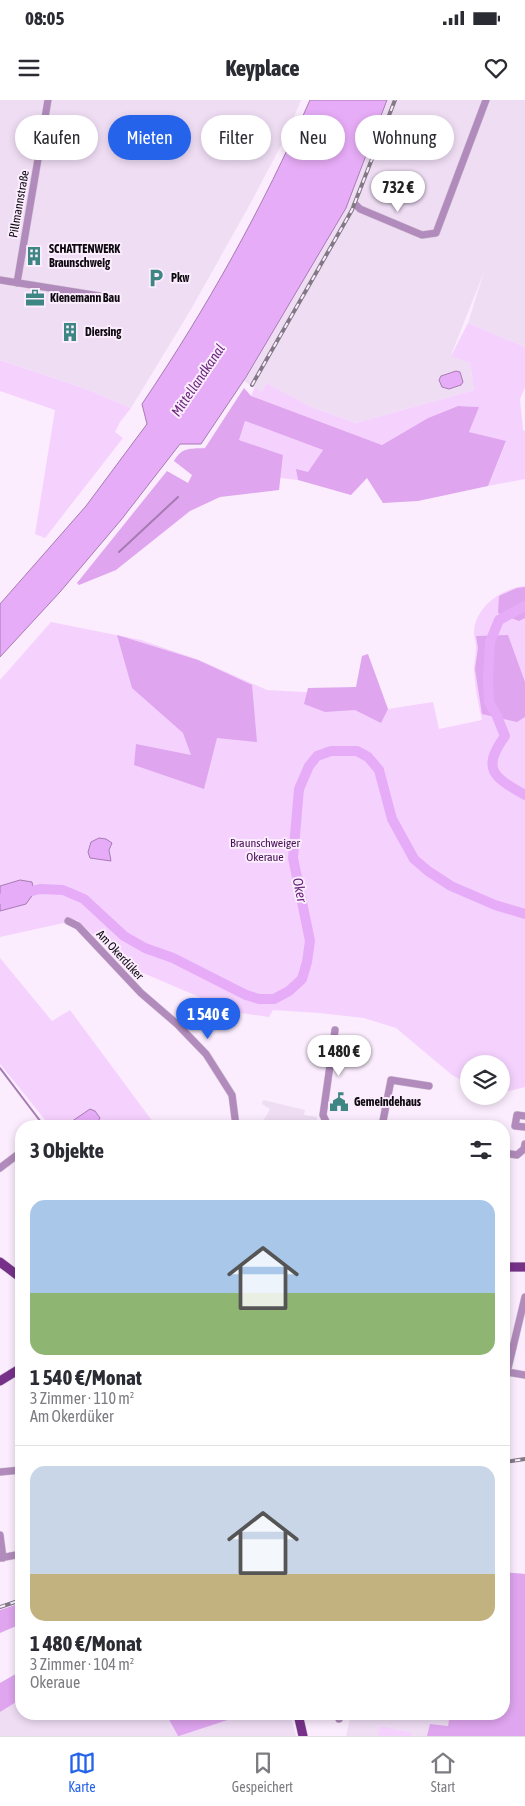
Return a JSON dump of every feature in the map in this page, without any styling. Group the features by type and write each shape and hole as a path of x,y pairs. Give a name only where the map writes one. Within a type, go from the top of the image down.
{"main road":[{"path":"0,1262 15,1273"},
{"path":"510,1267 525,1268"},
{"path":"0,1381 15,1372"},
{"path":"299,1720 303,1736"}],"street":[{"name":"Pillmannstraße","path":"17,283 48,100"},
{"path":"356,205 360,210 422,235 436,233 486,100"},
{"path":"0,280 106,297"},
{"name":"Am Okerdüker","path":"68,921 78,926 141,993 177,1024 200,1048 232,1095 235,1120"},
{"path":"325,1120 323,1115 335,1030"},
{"path":"383,1120 391,1080 428,1086"},
{"path":"525,1116 516,1115 515,1126 525,1128"},
{"path":"510,1154 518,1155 524,1149 525,1144"},
{"path":"0,1168 15,1157"},
{"path":"510,1360 525,1297"},
{"path":"510,1372 525,1375"},
{"path":"0,1472 15,1471"},
{"path":"0,1535 1,1558 15,1555"}],"shaded area":[{"path":"0,100 301,100 295,115 281,115 281,146 190,311 131,408 86,389 0,360"},
{"path":"388,100 525,100 525,347 468,323 484,272 451,355 470,363 474,390 356,423 311,407 267,383 261,392 244,381 346,208 365,160 454,160 454,115 382,115"},
{"path":"244,388 251,396 382,445 428,418 458,406 479,407 469,432 506,441 488,486 418,501 383,503 367,478 351,495 298,480 296,469 308,472 323,450 245,421 239,440 283,455 279,490 220,497 190,511 116,570 79,585 77,583 167,471 188,483 192,475 174,461 183,451 205,448"},
{"path":"525,587 525,618 519,621 498,613 499,596 517,588"},
{"path":"117,635 198,660 252,685 257,742 217,738 204,789 134,765 136,744 191,755 183,733 132,688"},
{"path":"508,635 525,682 525,717 517,722 482,714 475,669 478,648 476,636"},
{"path":"368,654 388,709 381,723 355,710 325,712 304,704 308,688 356,687 362,656"},
{"path":"263,1100 305,1110 304,1115 317,1117 317,1120 264,1120 270,1109 262,1104"},
{"path":"510,1573 525,1574 525,1736 346,1736 350,1720 510,1720"},
{"path":"510,1573 525,1574 525,1736 427,1736 430,1724 448,1726 449,1720 510,1720"},
{"path":"15,1605 15,1627 0,1633 0,1610"},
{"path":"15,1674 15,1720 169,1720 178,1736 0,1736 0,1683"},
{"path":"15,1674 15,1703 0,1712 0,1683"},
{"path":"169,1720 227,1720 178,1736"},
{"path":"228,1720 292,1720 296,1736 179,1736"}],"green space":[{"path":"468,323 525,347 525,387 520,399 523,430 525,431 525,479 488,486 506,442 469,432 478,407 458,406 428,418 382,445 251,396 255,387 261,392 267,383 311,407 356,423 474,390 470,363 451,356"},
{"path":"0,360 86,389 131,408 115,432 123,438 45,538 35,534 55,410 0,391"},
{"path":"245,421 323,450 308,473 297,470 298,480 280,478 283,455 239,440"},
{"name":"Braunschweiger Okeraue","path":"525,586 525,1087 510,1091 510,1055 460,1055 460,1079 452,1075 396,1028 364,1018 273,1010 269,1017 234,1012 127,966 77,920 0,937 0,680 51,622 141,640 199,660 267,690 358,695 386,713 388,709 433,702 439,729 482,720 474,670 476,645 474,632 476,623 479,615 491,600 516,588"},
{"path":"0,958 52,1021 70,1010 152,1120 45,1120 0,1064"},
{"path":"381,1726 412,1733 411,1736 378,1736"}],"water":[{"name":"Mittellandkanal","path":"310,100 387,100 381,115 355,115 355,160 364,160 346,208 246,377 201,444 180,444 121,520 60,592 0,657 0,604 86,506 147,424 142,404 212,293 282,160 345,160 345,115 303,115"},
{"path":"456,371 460,372 463,382 461,385 449,389 442,387 439,380 441,376"},
{"path":"99,838 106,839 112,843 109,850 111,861 90,858 88,852 91,842"},
{"path":"20,880 32,882 34,893 26,904 0,911 0,886"},
{"path":"90,1109 95,1111 100,1118 98,1120 74,1120"}],"waterway":[{"path":"119,552 178,497"},
{"name":"Oker","path":"525,606 499,620 490,642 488,678 489,702 505,736 493,757 492,765 494,772 499,778 525,795"},
{"name":"Oker","path":"0,899 40,889 63,890 84,899 124,936 145,948 173,958 246,995 259,999 274,999 289,991 302,979 310,941 293,858 299,789 309,766 317,756 331,751 357,751 368,757 379,770 392,819 414,859 451,886 495,905 525,914"},
{"path":"0,1068 39,1120"}],"railway":[{"path":"252,385 352,210 395,100"},
{"path":"510,1461 525,1459"},
{"path":"0,1607 15,1602"}],"place":[{"name":"SCHATTENWERK Braunschweig","path":"34,256"},
{"name":"Pkw","path":"156,278"},
{"name":"Kienemann Bau","path":"35,298"},
{"name":"Diersing","path":"70,332"},
{"name":"Gemeindehaus","path":"339,1102"}]}
